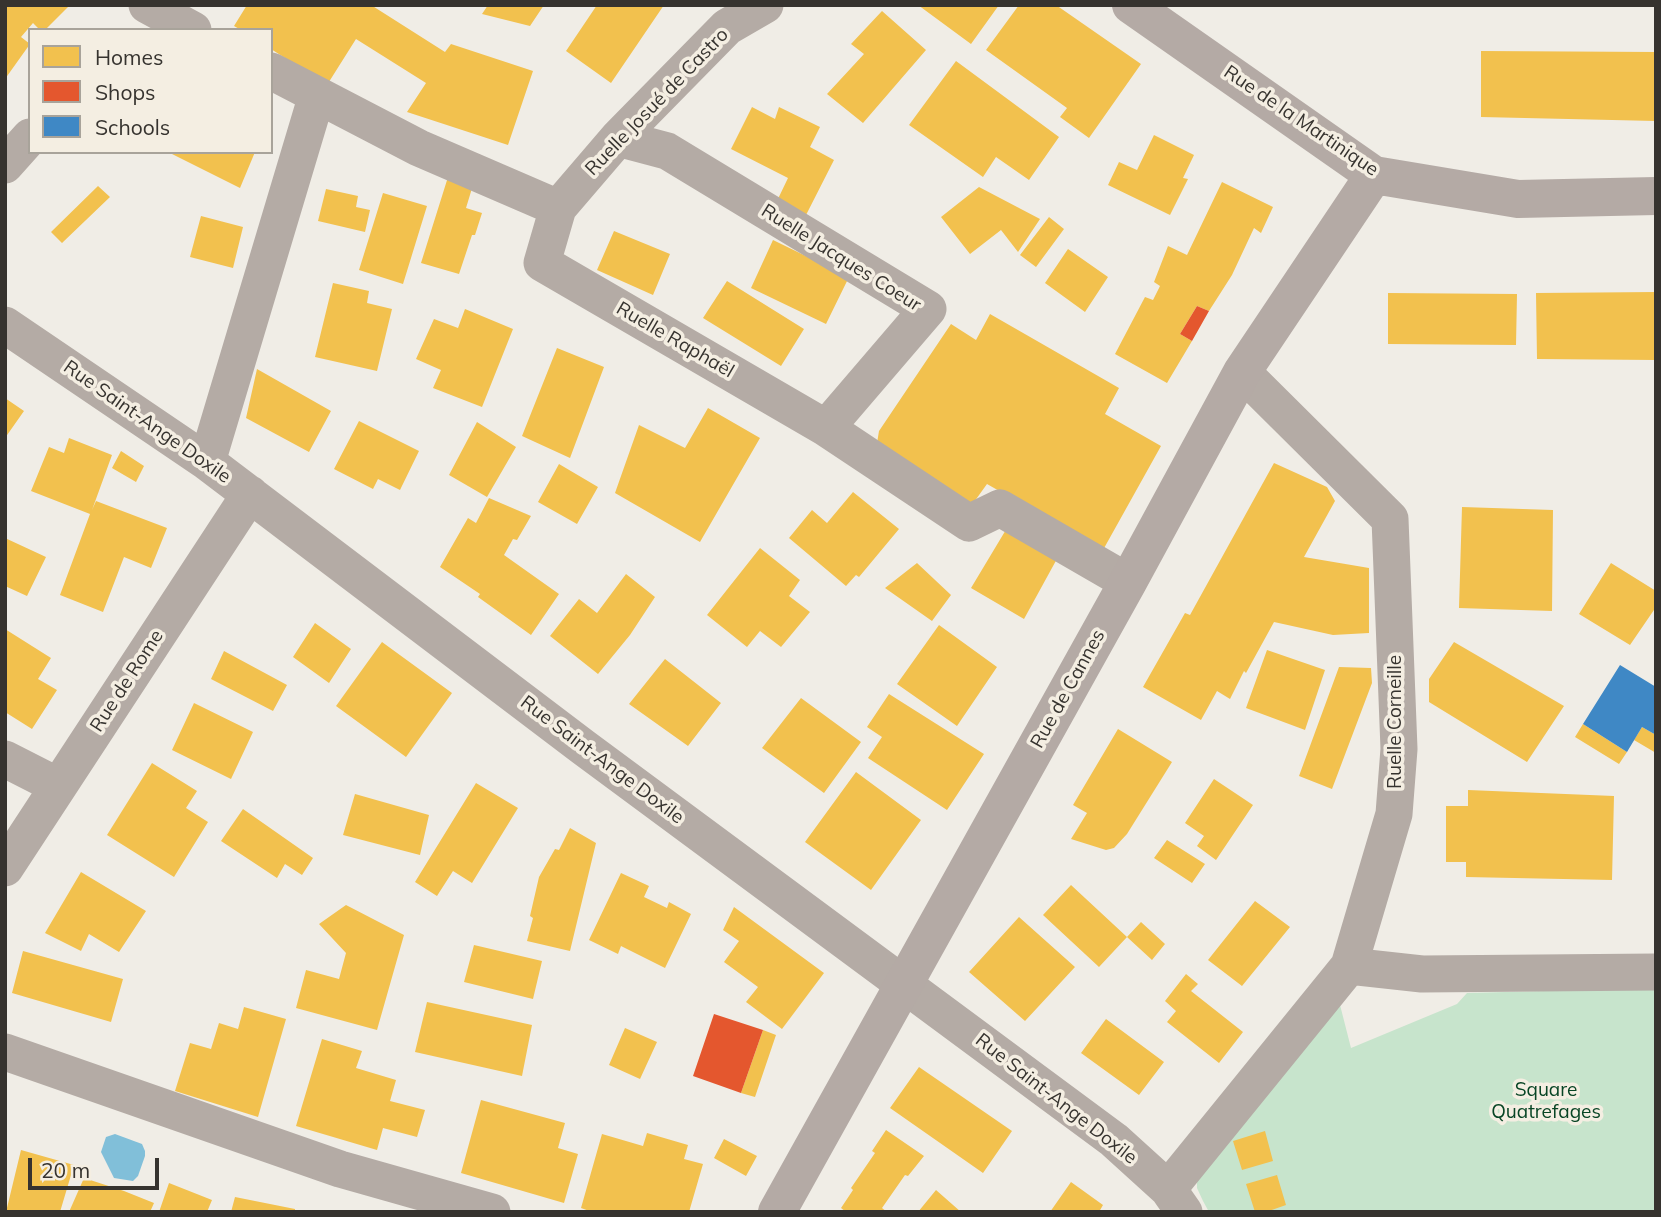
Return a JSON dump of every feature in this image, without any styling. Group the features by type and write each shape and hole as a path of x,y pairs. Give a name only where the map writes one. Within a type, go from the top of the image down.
{"street":[{"path":"127,28 147,5 189,28"},
{"name":"Ruelle Josué de Castro","path":"558,208 618,138 727,27 765,5"},
{"name":"Rue de la Martinique","path":"1131,5 1374,175 1518,199 1656,196"},
{"path":"273,72 419,148 558,208"},
{"path":"206,462 317,95"},
{"name":"Ruelle Jacques Coeur","path":"618,138 667,151 928,309 826,428"},
{"path":"5,164 28,139"},
{"name":"Rue de Cannes","path":"778,1212 1242,372 1374,175"},
{"name":"Ruelle Raphaël","path":"558,208 542,263 826,428 969,523 1000,508 1128,582"},
{"name":"Rue Saint-Ange Doxile","path":"5,325 250,494 583,747 1114,1140 1176,1200"},
{"name":"Ruelle Corneille","path":"1176,1200 1349,965 1394,814 1399,749 1390,519 1242,372"},
{"name":"Rue de Rome","path":"5,868 250,494"},
{"path":"5,759 58,786"},
{"path":"1349,965 1422,974 1656,972"},
{"path":"5,1052 340,1168 492,1212"}],"green space":[{"name":"Square Quatrefages","path":"1656,988 1656,1212 1209,1212 1197,1188 1197,1177 1339,1001 1351,1048 1457,1004 1467,993"}],"water":[{"path":"115,1134 142,1144 145,1151 138,1176 133,1181 114,1178 101,1152 106,1137"}],"building: Homes":[{"path":"5,5 70,5 47,28 38,28 33,23 28,28 21,37 28,42 28,47 5,79"},
{"path":"247,5 371,5 445,52 451,44 533,71 508,145 407,112 426,83 356,39 327,85 273,50 273,28 234,26"},
{"path":"488,5 544,5 530,26 482,14"},
{"path":"597,5 664,5 611,83 566,51"},
{"path":"918,5 999,5 971,44"},
{"path":"1019,5 1056,5 1141,64 1089,138 1060,117 1067,108 986,50"},
{"path":"882,11 926,50 863,123 827,94 864,54 851,44"},
{"path":"1481,51 1656,52 1656,121 1481,117"},
{"path":"956,61 1059,137 1029,180 996,157 983,177 909,125"},
{"path":"752,107 775,119 779,107 820,127 810,147 834,160 805,217 776,203 788,178 731,149"},
{"path":"1154,135 1194,155 1183,178 1188,179 1170,215 1108,185 1119,162 1137,170"},
{"path":"172,154 254,154 240,188"},
{"path":"448,177 473,185 466,208 482,213 459,274 421,263"},
{"path":"1222,182 1273,207 1261,233 1254,228 1232,275 1209,311 1197,306 1180,334 1192,341 1167,383 1115,354 1145,297 1153,300 1160,286 1154,282 1168,246 1187,255"},
{"path":"98,186 110,197 62,243 51,232"},
{"path":"979,187 1040,219 1018,252 1001,230 970,254 941,217"},
{"path":"326,189 358,196 356,207 370,210 365,232 318,221"},
{"path":"383,193 427,206 403,284 359,270"},
{"path":"201,216 243,227 233,268 190,257"},
{"path":"1049,217 1064,229 1036,267 1020,255"},
{"path":"614,231 670,254 653,295 597,270"},
{"path":"773,240 849,277 826,324 751,288"},
{"path":"1068,249 1108,277 1085,312 1045,283"},
{"path":"727,281 804,329 781,366 703,318"},
{"path":"333,283 369,291 367,303 392,309 377,371 315,357"},
{"path":"1656,292 1656,360 1537,359 1536,293"},
{"path":"1388,293 1517,294 1516,345 1388,344"},
{"path":"465,309 513,329 482,407 433,388 441,370 416,359 434,319 458,328"},
{"path":"990,314 1119,388 1105,414 1161,446 1103,550 987,484 969,509 877,443 879,431 951,324 976,340"},
{"path":"557,348 604,367 570,458 522,436"},
{"path":"257,369 331,411 309,452 246,418"},
{"path":"5,398 24,411 5,438"},
{"path":"708,408 760,438 700,542 615,493 639,425 685,448"},
{"path":"359,421 419,451 400,490 378,479 373,489 334,469"},
{"path":"477,422 516,447 487,497 449,475"},
{"path":"69,438 112,455 92,510 96,501 167,528 151,568 124,557 103,612 60,595 90,514 31,491 49,447 64,453"},
{"path":"121,451 144,466 136,482 112,468"},
{"path":"1274,463 1327,487 1335,501 1304,557 1369,568 1369,633 1333,635 1274,622 1230,699 1217,691 1201,720 1143,687 1185,613 1190,615"},
{"path":"559,464 598,487 577,524 538,502"},
{"path":"853,492 899,529 859,577 856,575 846,586 789,538 812,510 827,523"},
{"path":"489,498 531,516 517,540 513,539 504,555 559,594 531,635 478,597 480,594 440,567 468,518 476,523"},
{"path":"1462,507 1553,510 1552,611 1459,608"},
{"path":"1007,528 1058,557 1024,619 971,588"},
{"path":"5,538 46,557 27,596 5,586"},
{"path":"760,548 800,580 789,596 810,612 781,647 760,631 747,647 707,615"},
{"path":"917,563 951,595 932,621 885,588"},
{"path":"1611,563 1656,591 1656,607 1630,645 1579,614"},
{"path":"626,574 655,597 630,635 598,674 550,636 579,599 597,613"},
{"path":"315,623 351,649 329,683 293,657"},
{"path":"939,625 997,667 957,726 897,684"},
{"path":"5,629 51,658 38,679 57,690 32,729 5,712"},
{"path":"382,642 452,693 406,757 336,706"},
{"path":"1454,642 1564,706 1527,762 1429,702 1429,679"},
{"path":"1267,650 1325,670 1305,730 1246,708"},
{"path":"224,651 287,685 273,711 211,679"},
{"path":"665,659 721,703 688,746 629,704"},
{"path":"1339,667 1371,668 1372,683 1332,789 1299,776"},
{"path":"889,694 984,754 947,810 868,758 882,737 867,727"},
{"path":"801,698 861,742 824,793 762,748"},
{"path":"194,703 253,732 231,779 172,750"},
{"path":"1583,724 1627,752 1619,764 1575,737"},
{"path":"1642,727 1656,735 1656,753 1634,740"},
{"path":"1118,729 1172,762 1127,834 1114,848 1106,850 1071,839 1087,813 1073,805"},
{"path":"152,763 197,791 186,808 208,822 174,877 107,835"},
{"path":"856,772 921,820 871,890 805,842"},
{"path":"1214,779 1253,805 1216,860 1197,846 1204,836 1185,823"},
{"path":"476,783 518,808 472,883 453,871 437,896 415,882"},
{"path":"1468,790 1614,796 1612,880 1466,877 1466,862 1446,862 1446,806 1468,806"},
{"path":"355,794 429,815 420,855 343,835"},
{"path":"243,809 313,858 302,875 285,864 277,878 221,841"},
{"path":"570,828 596,843 570,951 527,941 539,877 555,849 559,850"},
{"path":"1167,840 1205,864 1192,883 1154,858"},
{"path":"81,872 146,911 119,952 89,934 81,951 45,933"},
{"path":"621,873 649,886 644,897 667,908 669,902 691,914 665,968 621,946 618,954 589,940"},
{"path":"1071,885 1127,937 1099,967 1043,915"},
{"path":"1255,901 1290,927 1242,986 1208,960"},
{"path":"346,905 404,935 377,1030 296,1008 306,970 339,979 346,953 319,924"},
{"path":"734,907 824,973 782,1029 746,1002 758,987 724,962 739,941 723,930"},
{"path":"1019,917 1075,967 1025,1021 969,972"},
{"path":"1141,922 1165,944 1152,960 1127,937"},
{"path":"474,945 542,961 533,999 464,982"},
{"path":"23,951 123,979 111,1022 12,993"},
{"path":"1186,974 1198,984 1191,991 1243,1032 1219,1063 1167,1022 1176,1011 1165,1001"},
{"path":"427,1002 532,1025 522,1076 415,1052"},
{"path":"244,1007 286,1019 258,1117 175,1091 190,1043 211,1049 219,1023 238,1029"},
{"path":"1106,1019 1164,1062 1139,1095 1081,1053"},
{"path":"625,1028 657,1042 640,1079 609,1065"},
{"path":"763,1030 776,1035 755,1097 741,1093"},
{"path":"322,1039 362,1051 356,1068 396,1080 390,1101 425,1110 417,1137 383,1128 377,1150 296,1126"},
{"path":"919,1067 1012,1131 983,1173 890,1108"},
{"path":"481,1100 565,1123 558,1148 578,1154 564,1203 461,1173"},
{"path":"886,1130 924,1156 908,1176 905,1175 882,1208 887,1212 846,1212 841,1208"},
{"path":"1265,1131 1273,1161 1242,1170 1233,1141"},
{"path":"647,1133 688,1145 684,1159 703,1164 689,1212 592,1212 581,1208 602,1134 643,1146"},
{"path":"724,1139 757,1156 746,1176 714,1158"},
{"path":"21,1150 74,1165 60,1212 6,1212"},
{"path":"1277,1175 1286,1205 1266,1212 1255,1212 1246,1184"},
{"path":"84,1178 154,1203 150,1212 69,1212"},
{"path":"1071,1182 1103,1205 1099,1212 1050,1212"},
{"path":"169,1183 212,1200 207,1212 159,1212"},
{"path":"936,1190 961,1212 918,1212"},
{"path":"235,1197 295,1209 295,1212 231,1212"}],"building: Shops":[{"path":"1197,306 1209,311 1192,341 1180,334"},
{"path":"714,1014 763,1030 741,1093 693,1076"}],"building: Schools":[{"path":"1620,665 1656,687 1656,735 1642,727 1627,752 1583,724"}]}
